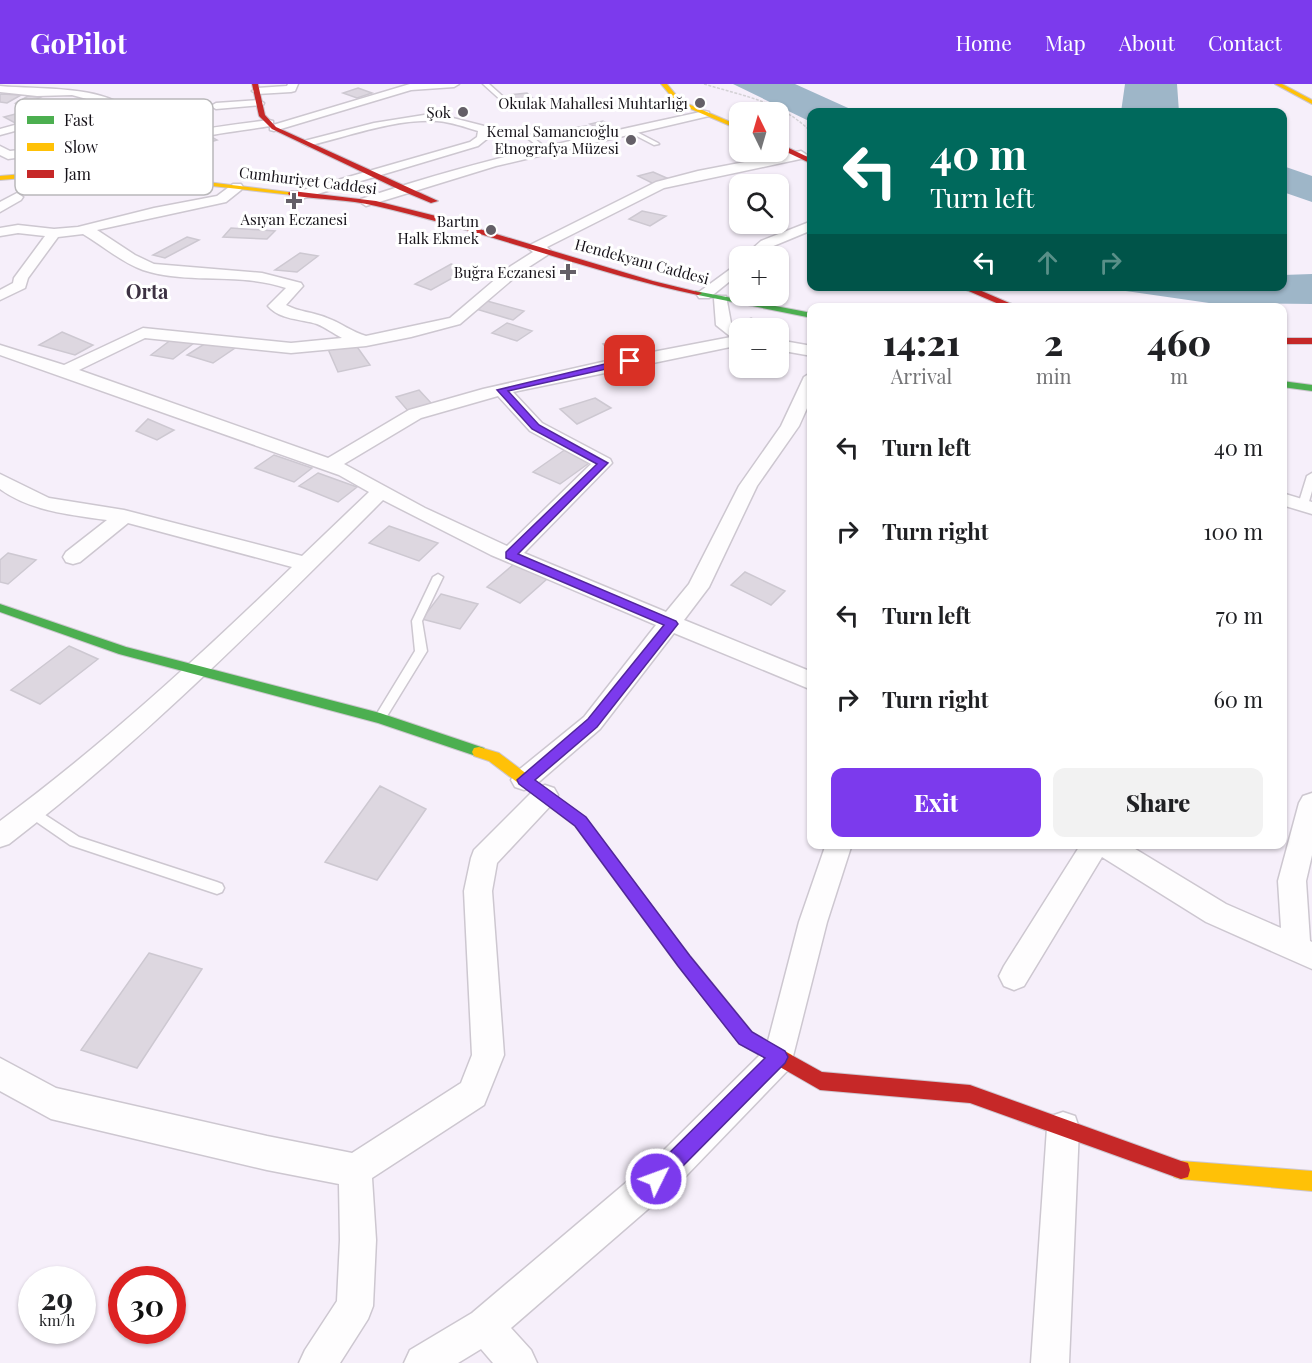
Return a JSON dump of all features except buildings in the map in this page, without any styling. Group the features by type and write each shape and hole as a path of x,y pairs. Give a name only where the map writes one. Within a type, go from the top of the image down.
{"main road":[{"path":"664,84 679,102 729,124"},
{"path":"1278,84 1312,102"},
{"path":"1293,84 1312,95"},
{"path":"257,93 262,116 271,126 402,189 446,205"},
{"path":"789,150 806,159"},
{"name":"Cumhuriyet Caddesi","path":"0,178 15,177"},
{"name":"Cumhuriyet Caddesi","path":"213,185 366,202 433,218 540,249"},
{"path":"467,214 540,249"},
{"name":"Hendekyanı Caddesi","path":"540,249 651,283 807,315"},
{"path":"974,291 1004,303"},
{"path":"1287,340 1312,341"},
{"path":"1287,385 1312,388"},
{"path":"0,608 123,651 380,718 494,757 580,822 684,961 746,1038 820,1081 970,1095 1174,1169 1312,1181"}],"street":[{"path":"213,104 257,93 291,89 293,84"},
{"path":"213,132 271,126 397,87 453,84"},
{"path":"0,90 37,93 72,92 94,99"},
{"path":"366,202 402,189 544,149 705,114"},
{"path":"300,195 474,144 482,138 484,129 441,118 427,118 308,143"},
{"path":"0,132 15,128"},
{"path":"0,149 8,155 15,154"},
{"path":"65,371 143,333 291,348 366,341 455,321 540,249 660,185 698,175 806,159"},
{"path":"0,232 18,230 54,233 85,229 221,199 237,187"},
{"path":"0,208 17,197"},
{"path":"0,213 20,223 18,230"},
{"path":"764,246 807,227"},
{"path":"85,229 136,260 157,269 236,273 279,279 296,286 276,306 294,315 322,321 349,336 366,341"},
{"path":"0,296 20,285 21,278 54,233"},
{"path":"704,295 729,275"},
{"path":"721,299 724,325 729,329"},
{"path":"330,465 415,414 502,390 729,340"},
{"path":"789,347 807,350"},
{"path":"0,350 346,471 418,512 510,555 807,680"},
{"path":"0,1074 51,1103 267,1153 355,1170 473,1094 488,1054 478,891 484,858 535,788 592,723 672,624 698,587 748,486 790,426 807,388"},
{"path":"502,390 536,427 603,463 510,555"},
{"path":"0,480 10,489 50,504 124,516 306,564"},
{"path":"0,836 53,798 196,670 381,491"},
{"path":"1287,500 1307,506"},
{"path":"73,557 124,516"},
{"path":"1304,952 1292,881 1312,803"},
{"path":"423,1363 485,1326 673,1165 779,1057 813,922 837,849"},
{"path":"1014,976 1093,849"},
{"path":"1112,849 1216,913 1304,952"},
{"path":"1050,1363 1063,1128"},
{"path":"318,1363 355,1306 358,1240 355,1170"},
{"path":"485,1326 518,1363"}],"lane":[{"path":"486,84 506,102"},
{"path":"629,130 656,144"},
{"path":"527,135 544,149"},
{"path":"1307,506 1312,476"},
{"path":"380,718 421,651 417,621 438,577"},
{"path":"33,812 75,841 217,888"}],"path":[{"path":"704,84 770,104 798,118 807,128"}],"water":[{"path":"733,84 795,84 848,108 807,108 807,120 789,111 789,102 770,102"},
{"path":"1125,84 1177,84 1179,108 1122,108"},
{"path":"1287,167 1312,176 1312,202 1287,193"},
{"path":"1312,274 1312,304 1209,303 1126,291 1287,291 1287,275"}],"traffic: fast":[{"path":"698,293 807,315"},
{"path":"1287,385 1312,388"},
{"path":"0,608 123,651 380,718 479,752"}],"traffic: slow":[{"path":"664,84 679,102 729,123"},
{"path":"1278,84 1312,102"},
{"path":"0,178 15,177"},
{"path":"213,184 292,193"},
{"path":"479,752 494,757 580,822 684,961 746,1038 786,1061"},
{"path":"1181,1170 1312,1181"}],"traffic: jam":[{"path":"255,84 262,116 274,128 402,189 434,201"},
{"path":"789,150 807,160"},
{"path":"292,193 373,203 433,218 651,283 698,293"},
{"path":"974,291 1004,303"},
{"path":"1287,341 1312,341"},
{"path":"786,1061 820,1081 970,1094 1181,1170"}],"place":[{"name":"Okulak Mahallesi Muhtarlığı","path":"700,103"},
{"name":"Şok","path":"463,112"},
{"name":"Kemal Samancıoğlu Etnografya Müzesi","path":"631,140"},
{"name":"Asıyan Eczanesi","path":"294,201"},
{"name":"Bartın Halk Ekmek","path":"491,230"},
{"name":"Buğra Eczanesi","path":"568,272"}],"district":[{"name":"Orta","path":"147,290"}],"route":[{"path":"630,361 502,390 536,427 603,463 510,555 672,624 592,723 524,780 580,822 684,961 746,1038 779,1057 673,1165 656,1179"}]}
